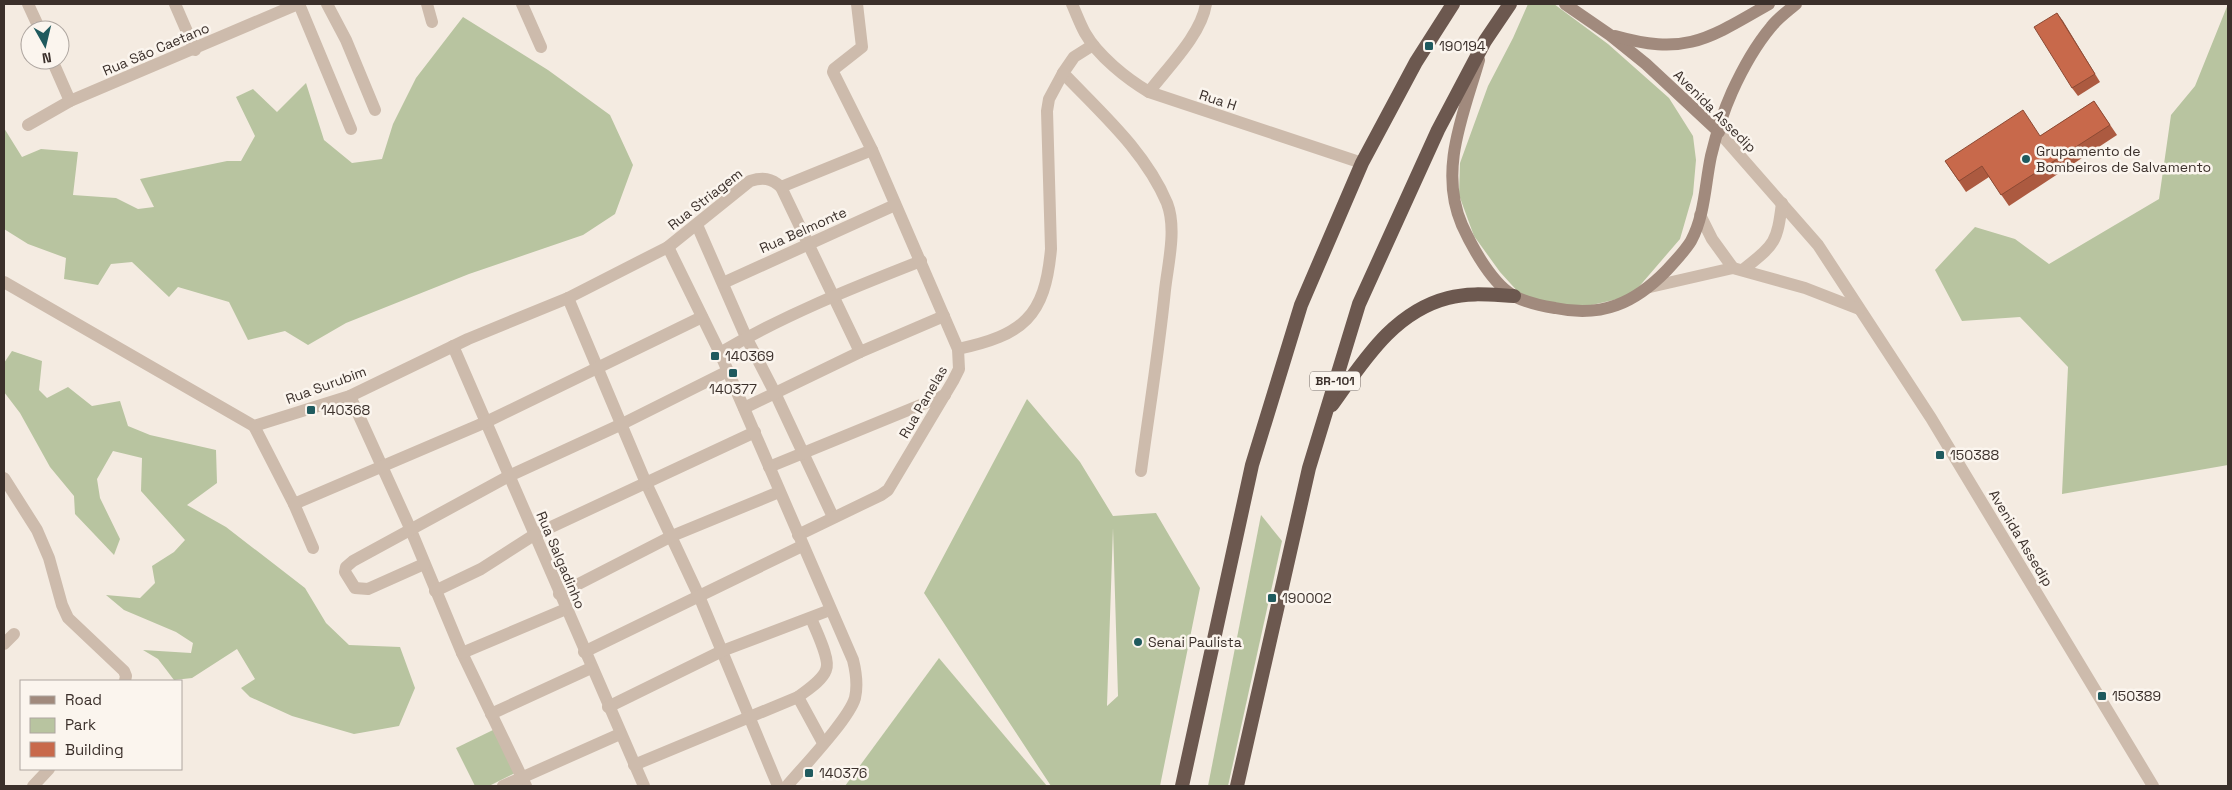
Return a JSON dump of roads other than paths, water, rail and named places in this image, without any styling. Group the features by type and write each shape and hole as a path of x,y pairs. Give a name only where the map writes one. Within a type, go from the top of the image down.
{"highway":[{"path":"1182,786 1252,465 1301,305 1362,163 1416,62 1453,4"},
{"name":"BR-101","path":"1237,786 1310,468 1359,304 1412,184 1485,41 1510,4"},
{"path":"1324,416 1366,356 1407,316 1448,298 1478,294 1514,296"}],"main road":[{"name":"Avenida Assedip","path":"1565,4 1610,35 1646,64 1719,132"},
{"path":"1610,35 1643,44 1685,45 1728,27 1769,4"},
{"path":"1485,41 1457,131 1452,162 1454,192 1461,222 1474,250 1492,275 1514,296 1541,306 1571,312 1587,311 1620,305 1650,287 1676,261 1691,240 1700,215 1711,157 1732,92 1745,67 1771,27 1796,4"}],"street":[{"path":"28,4 35,20"},
{"path":"175,4 195,50"},
{"path":"299,4 351,129"},
{"name":"Rua São Caetano","path":"28,125 70,101 195,50 299,4"},
{"path":"327,4 346,40 375,110"},
{"path":"427,4 432,22"},
{"path":"522,4 541,47"},
{"name":"Rua Panelas","path":"584,652 699,596 800,540 832,517 888,490 894,483 959,369 958,349 944,316 872,150 833,72 834,69 860,50 863,45 856,4"},
{"name":"Rua H","path":"1072,4 1085,33 1093,45 1130,81 1149,92 1362,163"},
{"path":"1149,92 1195,32 1203,16 1206,4"},
{"path":"958,349 990,340 1023,324 1036,310 1044,295 1051,249 1047,111 1049,98 1074,57 1093,45"},
{"path":"56,70 70,101"},
{"path":"1063,73 1126,138 1146,164 1158,185 1171,216 1170,252 1141,471"},
{"name":"Avenida Assedip","path":"1719,132 1818,245 1931,418 2153,786"},
{"path":"860,352 781,187 872,150"},
{"name":"Rua Striagem","path":"668,248 750,181 761,177 770,179 781,187"},
{"path":"1650,287 1739,269 1770,248 1775,240 1782,203"},
{"name":"Rua Belmonte","path":"723,283 807,243 896,205"},
{"path":"1700,215 1712,239 1739,269 1805,288 1859,309"},
{"path":"697,225 746,337 775,393 832,517"},
{"path":"668,248 720,352 857,673 855,698 847,714 787,786"},
{"name":"Rua Surubim","path":"254,426 350,396 453,346 568,298 668,248"},
{"path":"720,352 746,337 832,296 920,261"},
{"path":"4,282 254,426 294,504 313,548"},
{"path":"568,298 646,483 699,596 778,786"},
{"path":"744,408 860,352 944,316"},
{"path":"294,504 486,422 597,366 702,317"},
{"name":"Rua Salgadinho","path":"453,346 584,652 644,786"},
{"path":"424,564 368,588 355,588 346,575 346,567 353,561 410,528 509,476 622,424 728,371"},
{"path":"769,467 945,395"},
{"path":"350,396 410,528 462,653 524,782"},
{"path":"435,591 481,568 534,535 755,432"},
{"path":"4,478 37,530 49,558 62,605 68,618 124,671 126,679"},
{"path":"559,594 672,536 779,492"},
{"path":"462,653 566,609"},
{"path":"608,707 722,652 830,610"},
{"path":"634,765 798,697 820,678 827,666 826,658 811,618"},
{"path":"4,644 14,634"},
{"path":"491,714 591,668"},
{"path":"798,697 823,743"},
{"path":"503,786 524,782 620,734"},
{"path":"33,786 48,770"}],"place":[{"name":"190194","path":"1429,46"},
{"name":"Grupamento de Bombeiros de Salvamento","path":"2026,159"},
{"name":"140369","path":"715,356"},
{"name":"140377","path":"733,373"},
{"name":"140368","path":"311,410"},
{"name":"150388","path":"1940,455"},
{"name":"190002","path":"1272,598"},
{"name":"Senai Paulista","path":"1138,642"},
{"name":"150389","path":"2102,696"},
{"name":"140376","path":"809,773"}]}
